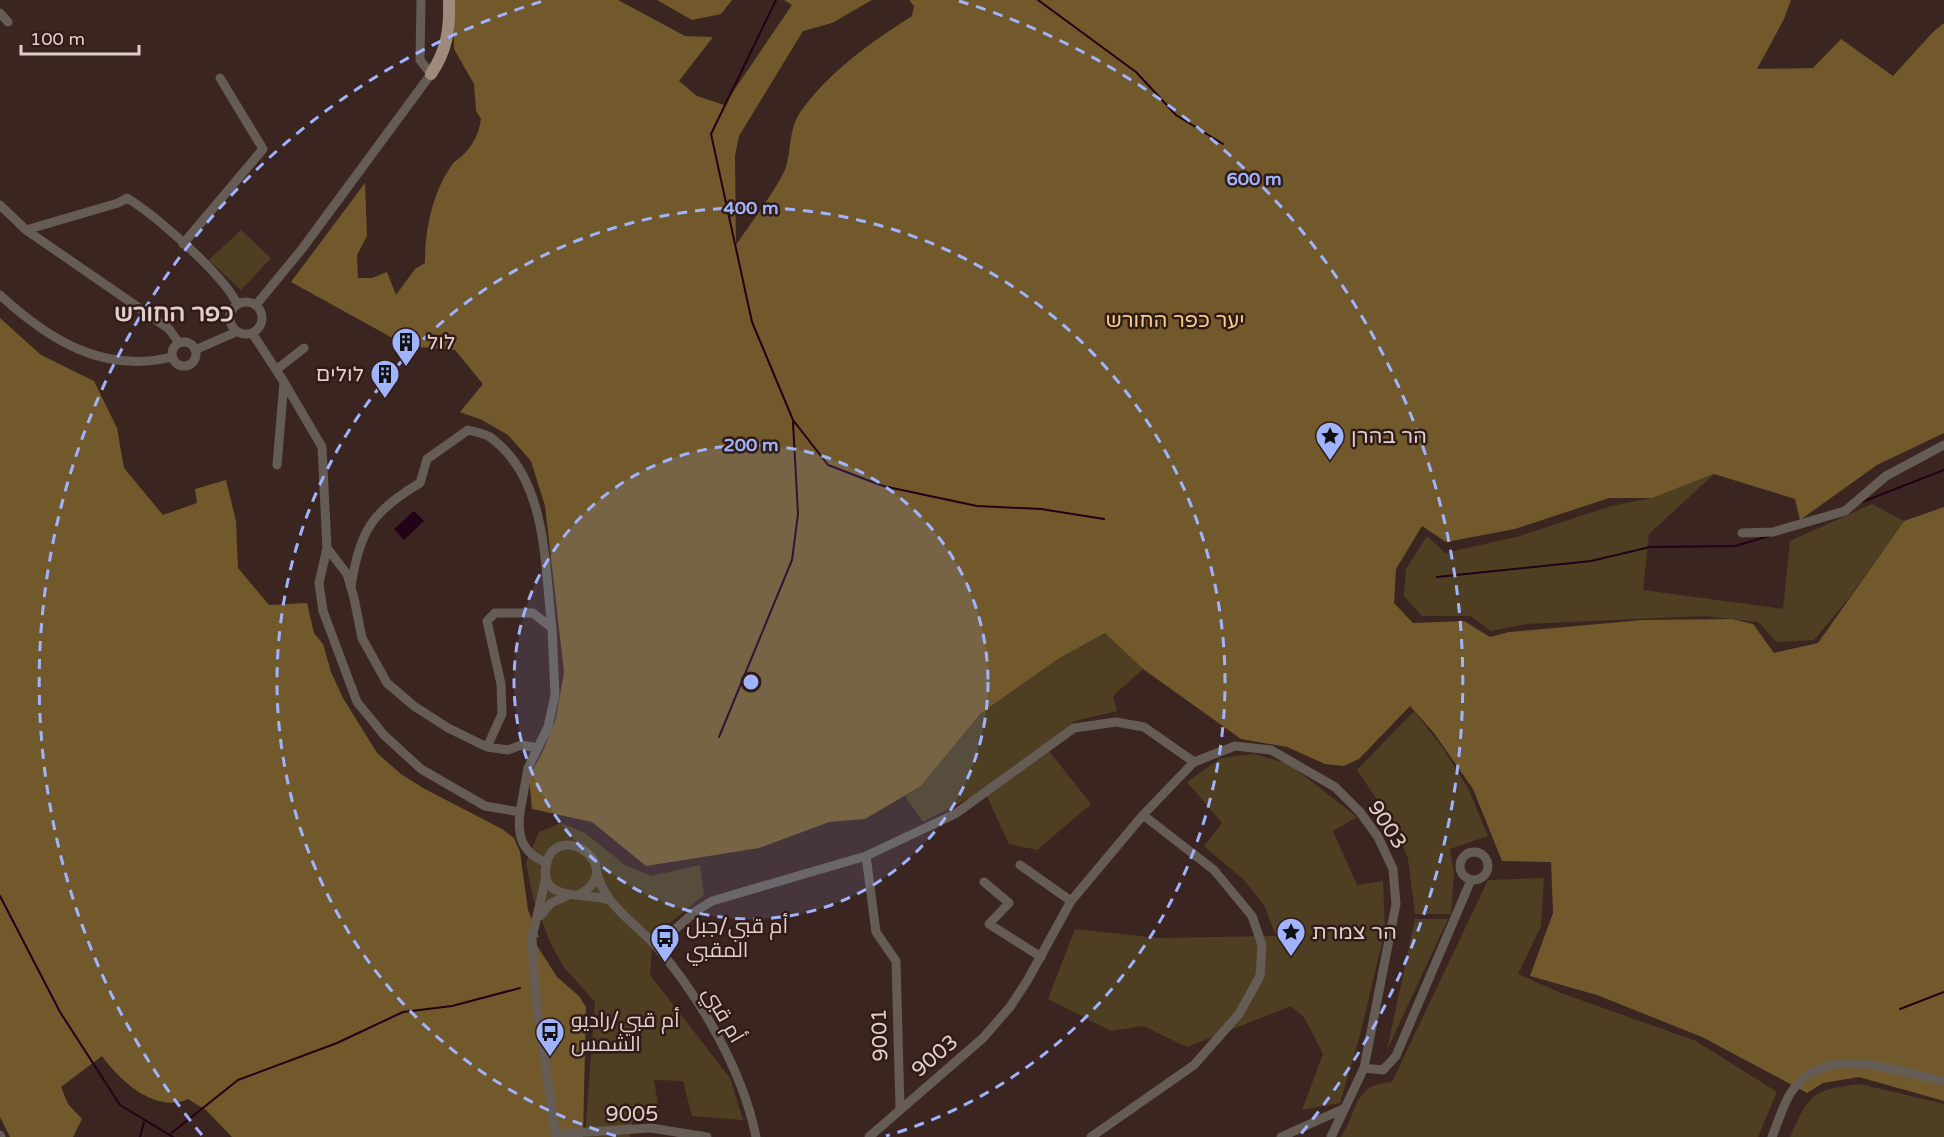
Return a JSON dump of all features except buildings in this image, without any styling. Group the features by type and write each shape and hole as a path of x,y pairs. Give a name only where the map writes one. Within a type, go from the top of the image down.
{"main road":[{"path":"430,74 446,45 450,24 449,0"}],"street":[{"path":"256,305 302,249 430,74 420,60 422,0"},
{"path":"0,14 8,22"},
{"path":"183,244 263,149 220,78"},
{"path":"26,230 118,203 127,198 183,244 232,292 237,304"},
{"path":"0,205 26,230 169,329 179,343"},
{"path":"0,294 54,339 95,357 136,362 172,357"},
{"path":"236,332 229,318 237,304 247,302 256,305 262,320 252,333"},
{"path":"195,351 236,332 252,333"},
{"path":"252,333 322,447 327,548 319,583 323,611 357,702 384,735 422,769 485,806 520,812"},
{"path":"187,342 195,351 194,362 187,366 176,364 172,357 174,347 179,343 187,342"},
{"path":"276,370 304,348"},
{"path":"277,465 284,382"},
{"path":"351,587 353,570 368,526 390,500 420,483 427,459 468,430 489,436 523,471 539,517 552,628 555,695 548,727 528,768 518,831 524,850 533,858 547,863"},
{"path":"1742,533 1773,532 1845,511 1887,476 1944,445"},
{"path":"327,548 347,574 362,639 387,683 414,706 448,728 487,747 508,750 521,744 538,748"},
{"path":"487,747 502,714 501,684 487,621 495,613 533,613 552,628"},
{"path":"656,946 696,910 712,901 866,856 955,814 1074,728 1116,722 1144,727 1194,762"},
{"name":"9003","path":"869,1137 983,1038 1010,1007 1041,957 1071,901 1143,815 1194,762 1234,746 1271,750 1335,787 1360,812 1378,837 1394,869 1396,904 1364,1068 1331,1137"},
{"path":"1091,1137 1194,1065 1239,1014 1260,976 1262,945 1252,916 1214,870 1143,815"},
{"path":"536,924 551,903 573,895 592,884 596,867 591,855 576,845 560,847 553,852 547,863 532,938 535,993 556,1135"},
{"name":"9001","path":"866,856 876,932 896,961 900,1108"},
{"path":"1020,865 1071,901"},
{"name":"أم قبي","path":"596,867 597,878 609,900 656,946 710,1022 751,1111 756,1137"},
{"path":"546,877 555,891 573,895 597,896 609,900"},
{"path":"1364,1068 1383,1070 1396,1056 1470,880"},
{"path":"984,882 1010,903 989,924 1041,957"},
{"path":"1772,1137 1789,1095 1799,1083 1831,1063 1852,1062 1944,1081"},
{"path":"1281,1137 1345,1108"},
{"name":"9005","path":"556,1135 651,1128 707,1137"}],"shaded area":[{"path":"241,230 271,258 241,290 209,260"},
{"path":"1714,474 1649,534 1643,590 1783,609 1790,541 1872,504 1904,521 1848,599 1814,640 1777,642 1758,622 1703,616 1526,624 1491,631 1471,616 1422,616 1404,596 1406,569 1427,536 1445,553 1520,536 1611,506 1652,498"},
{"path":"414,511 424,521 404,540 394,529"},
{"path":"1105,633 1143,669 1113,696 1117,711 1075,721 1045,746 1091,804 1037,850 1009,844 984,790 923,822 905,796 921,786 980,714 1058,659"},
{"path":"1414,711 1442,747 1468,788 1488,836 1450,849 1454,873 1451,914 1415,914 1408,859 1396,828 1357,770"},
{"path":"1254,754 1289,764 1357,817 1333,831 1357,885 1383,881 1385,930 1360,1035 1340,1103 1302,1110 1323,1054 1304,1017 1291,1006 1187,1047 1143,1026 1111,1031 1048,999 1075,929 1158,938 1276,936 1264,905 1243,879 1204,846 1222,823 1187,782 1221,758"},
{"path":"561,823 585,833 625,865 651,876 700,865 704,895 653,937 650,975 730,1078 743,1120 692,1116 683,1081 654,1080 659,1111 634,1114 630,1137 585,1137 595,1002 563,966 550,942 533,898 526,863 539,832"},
{"path":"1544,878 1541,926 1518,974 1561,993 1696,1041 1777,1092 1758,1137 1341,1137 1363,1093 1379,1084 1392,1082 1488,880"},
{"path":"1415,919 1448,919 1387,1050"},
{"path":"1860,1084 1944,1104 1944,1137 1790,1137 1808,1102 1814,1096 1832,1089"}],"green space":[{"name":"יער כפר החורש","path":"454,0 618,0 685,36 713,37 679,81 697,96 724,105 792,5 784,0 872,0 832,23 803,31 739,136 735,156 736,245 784,172 794,127 801,111 812,96 852,58 912,16 914,6 909,0 1791,0 1784,19 1757,69 1813,68 1841,39 1893,76 1944,23 1944,433 1877,465 1800,520 1795,499 1714,474 1652,498 1609,498 1515,529 1446,542 1422,526 1396,569 1394,603 1413,623 1464,621 1490,637 1509,632 1642,620 1732,619 1753,624 1774,653 1818,643 1904,521 1944,507 1944,1101 1859,1077 1823,1083 1807,1093 1702,1037 1597,995 1530,976 1553,913 1551,862 1502,861 1473,789 1434,733 1410,706 1359,759 1344,766 1325,764 1287,747 1241,739 1143,669 1105,633 1058,659 980,714 921,786 865,819 829,822 759,848 646,866 592,822 532,809 529,777 543,751 556,718 564,672 545,506 531,461 508,435 482,420 460,412 483,384 455,350 407,346 291,282 365,183 367,236 357,255 358,278 372,278 387,272 396,295 415,269 425,263 428,225 439,187 453,164 472,144 481,119 476,111 474,84 454,49"},
{"path":"657,0 732,0 721,14 692,20"},
{"path":"0,318 41,355 94,381 117,428 124,468 163,515 197,503 195,489 226,480 236,521 238,568 269,605 307,603 314,633 323,644 331,672 343,698 377,753 401,774 423,788 502,829 514,838 520,852 528,910 539,937 532,938 557,977 579,996 586,1007 583,1137 232,1137 206,1110 188,1099 164,1102 151,1099 129,1085 102,1056 61,1087 68,1104 82,1119 73,1137 10,1137 0,1117"}],"waterway":[{"path":"776,0 711,134 752,322 793,420 828,465 883,486 977,506 1041,509 1104,519"},
{"path":"1038,0 1136,72 1176,115 1223,144"},
{"path":"719,737 792,560 798,514 793,422"},
{"path":"1862,502 1944,470"},
{"path":"1437,577 1591,561 1650,547 1735,546 1769,536"},
{"path":"0,896 60,1012 120,1105 173,1137"},
{"path":"169,1135 238,1080 337,1043 403,1012 452,1006 520,988"},
{"path":"1900,1009 1944,992"},
{"path":"140,1137 144,1122"}],"place":[{"name":"לול","path":"406,368"},
{"name":"לולים","path":"385,400"},
{"name":"הר בהרן","path":"1330,462"},
{"name":"הר צמרת","path":"1291,958"},
{"name":"أم قبي/جبل المقبي","path":"665,964"},
{"name":"أم قبي/راديو الشمس","path":"550,1058"}],"district":[{"name":"כפר החורש","path":"174,313"}]}
